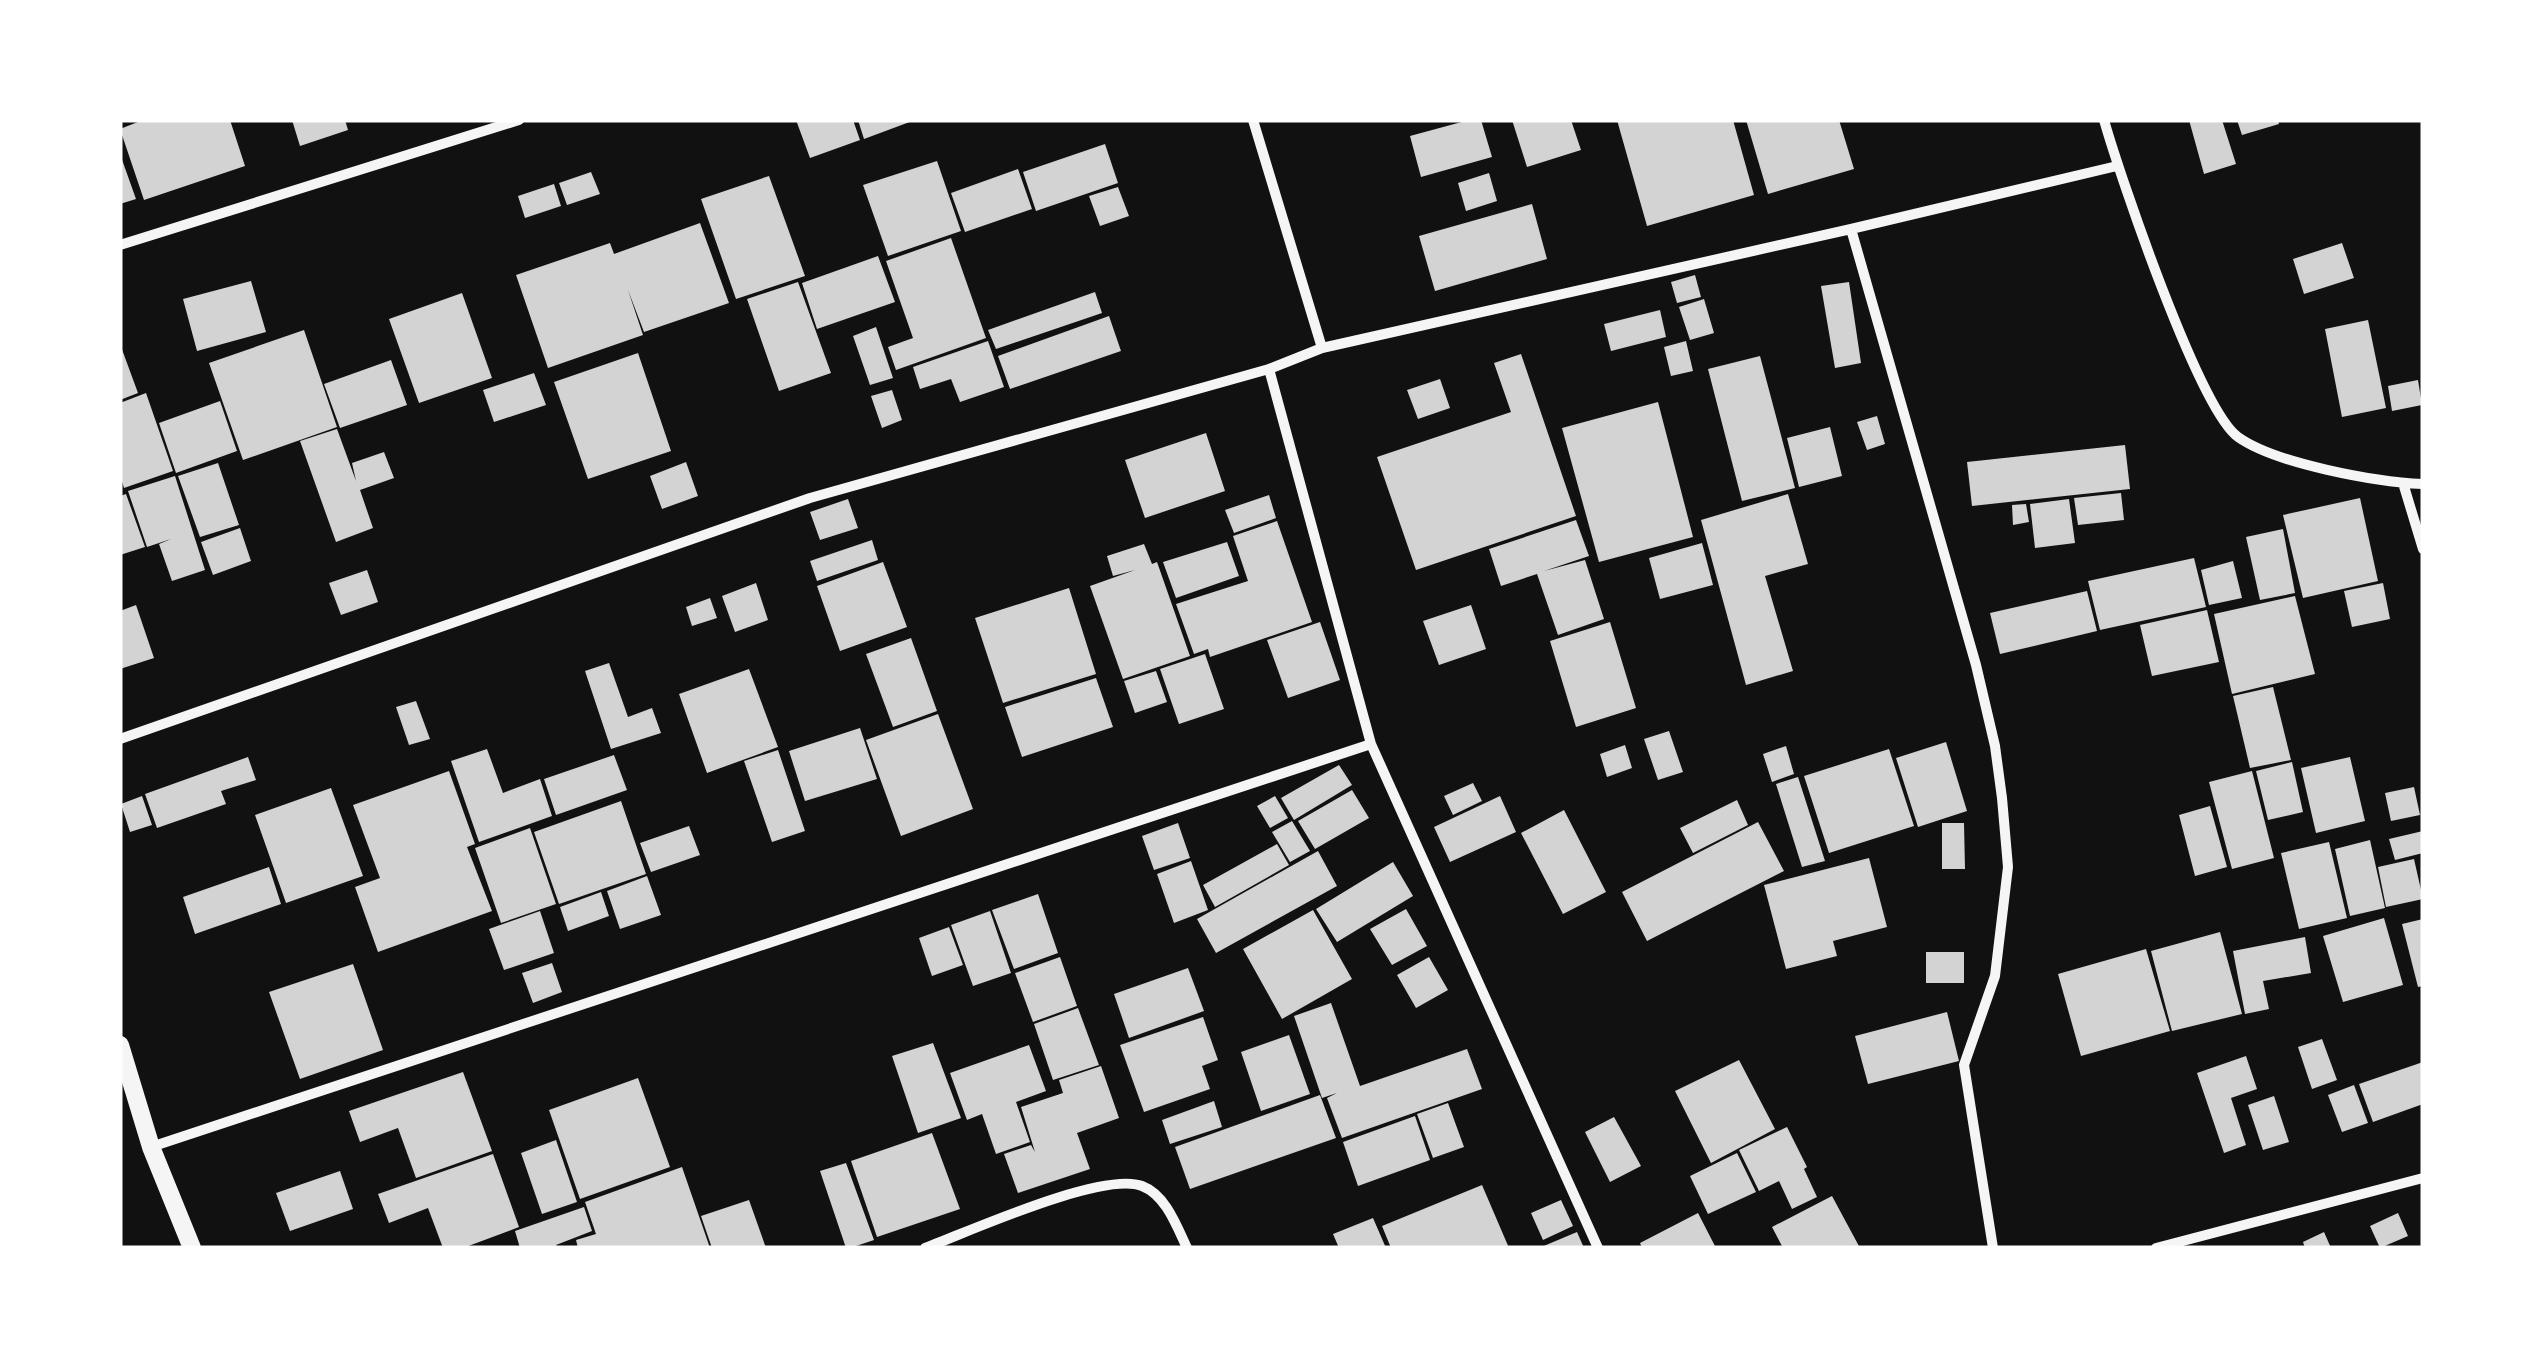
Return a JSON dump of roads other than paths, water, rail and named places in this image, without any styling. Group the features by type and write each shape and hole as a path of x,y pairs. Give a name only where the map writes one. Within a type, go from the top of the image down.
{"street":[{"path":"120,245 519,120"},
{"path":"1253,120 1322,348"},
{"path":"2104,120 2117,166 2202,381 2215,411 2236,435 2280,456 2423,484"},
{"path":"120,739 810,498 1268,369 1322,348 1852,230 2117,166"},
{"path":"1852,230 1976,665 1995,746 2008,868 1995,976 1964,1064 1992,1248"},
{"path":"1268,369 1372,744 1598,1248"},
{"path":"2403,483 2423,550"},
{"path":"151,1146 1372,744"},
{"path":"120,1046 151,1146 192,1248"},
{"path":"2156,1248 2423,1178"},
{"path":"924,1248 1098,1184 1142,1186 1168,1208 1187,1248"}]}
